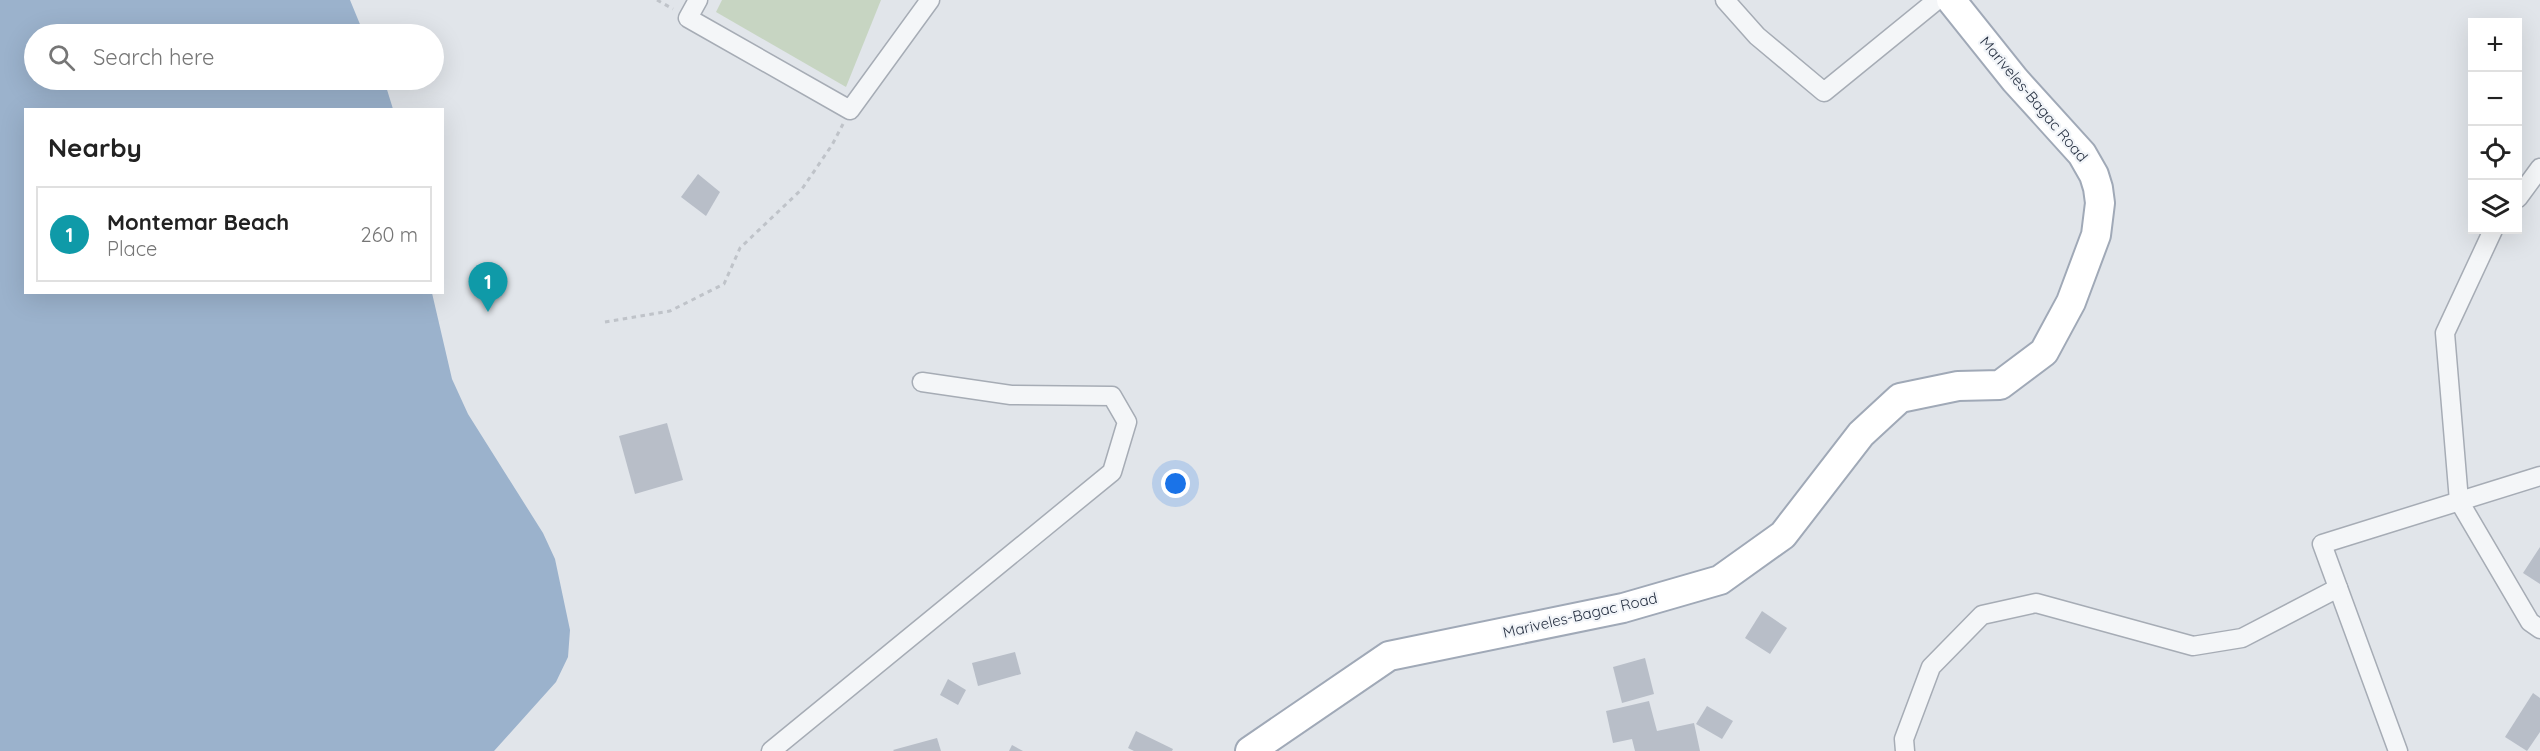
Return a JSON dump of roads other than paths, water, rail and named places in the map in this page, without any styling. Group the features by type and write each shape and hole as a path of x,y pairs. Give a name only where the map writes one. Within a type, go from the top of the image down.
{"main road":[{"name":"Mariveles-Bagac Road","path":"1250,751 1389,656 1623,608 1720,580 1783,535 1861,434 1900,398 1958,386 2000,386 2044,352 2071,302 2096,235 2100,203 2098,188 2089,164 2082,154 2015,80 1951,0"}],"street":[{"path":"698,0 688,18 850,110 930,0"},
{"path":"1725,0 1757,36 1824,92 1937,0"},
{"path":"2522,191 2540,168"},
{"path":"2491,234 2445,333 2459,501 2530,622 2540,630"},
{"path":"771,751 1112,472 1127,422 1112,396 1011,395 922,382"},
{"path":"2398,751 2322,544 2540,476"},
{"path":"1905,751 1904,739 1931,667 1982,615 2036,603 2193,646 2242,638 2338,588"}],"water":[{"path":"0,0 350,0 360,24 24,24 24,90 387,90 393,108 24,108 24,294 432,294 452,379 468,414 543,533 555,559 570,630 568,657 556,682 494,751 0,751"}],"place":[{"name":"Montemar Beach","path":"488,312"}]}
